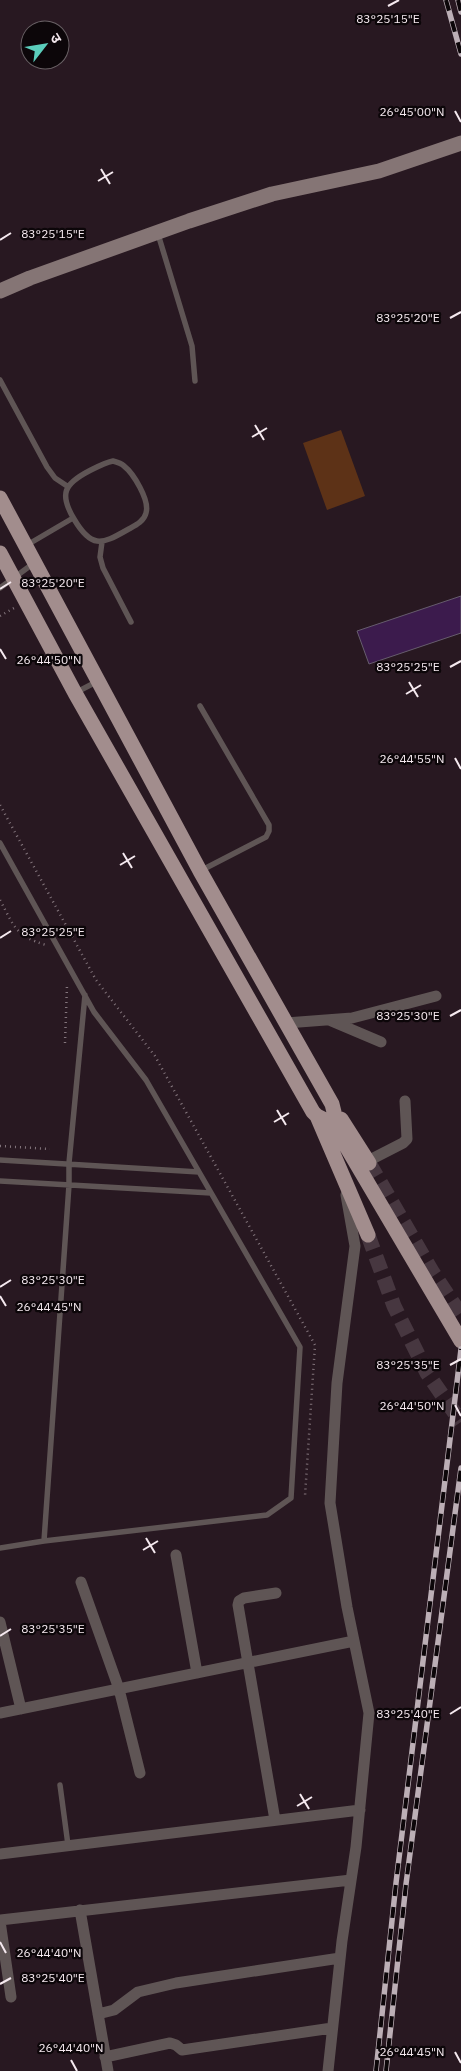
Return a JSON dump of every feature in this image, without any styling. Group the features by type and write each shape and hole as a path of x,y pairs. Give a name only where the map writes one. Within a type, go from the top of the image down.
{"main road":[{"path":"0,498 200,871 365,1163 461,1341"},
{"path":"0,553 75,693 317,1116 368,1235"},
{"path":"333,1107 333,1124"},
{"path":"317,1116 333,1124 365,1163"}],"street":[{"path":"0,291 30,278 157,232 272,194 379,171 461,144"},
{"path":"286,1022 352,1018 436,996"},
{"path":"327,1020 381,1042"},
{"path":"365,1163 407,1139 405,1101"},
{"path":"328,2071 340,1958 360,1810 369,1713 354,1641 330,1503 337,1383 355,1246 344,1179"},
{"path":"176,1555 197,1673"},
{"path":"81,1582 119,1689 140,1773"},
{"path":"274,1820 238,1605 244,1598 276,1593"},
{"path":"0,1622 21,1708"},
{"path":"0,1713 354,1641"},
{"path":"0,1854 360,1810"},
{"path":"11,1997 0,1920 351,1880"},
{"path":"80,1910 108,2071"},
{"path":"98,2014 114,2010 138,1992 176,1983 340,1958"},
{"path":"105,2057 170,2044 176,2045 182,2050 332,2028"}],"lane":[{"path":"157,232 192,346 195,381"},
{"path":"0,380 47,467 56,478 67,486"},
{"path":"113,461 123,465 132,475 147,507 142,521 108,541 102,542 93,540 82,532 73,518 65,495 67,486 75,479 104,463 113,461"},
{"path":"26,545 73,518"},
{"path":"102,542 100,557 103,568 131,622"},
{"path":"0,594 0,588 36,562"},
{"path":"75,693 99,681"},
{"path":"200,706 269,825 269,831 266,837 200,871"},
{"path":"0,843 85,996 103,1025 146,1080 300,1347 291,1498 267,1515 44,1541 0,1548"},
{"path":"44,1541 69,1164 85,996"},
{"path":"0,1160 198,1172"},
{"path":"0,1182 211,1193"},
{"path":"60,1785 68,1846"}],"path":[{"path":"0,616 16,608"},
{"path":"0,900 15,927 22,935 29,940 46,945 50,952"},
{"path":"65,1043 67,981"},
{"path":"0,1146 50,1149"}],"shaded area":[{"path":"341,430 365,496 327,510 303,443"}],"building":[{"path":"461,596 461,633 369,664 357,631"}],"tunnel":[{"path":"369,1163 433,1273 461,1315"},
{"path":"368,1235 394,1306 427,1373 461,1422"}],"railway":[{"path":"446,0 461,54"},
{"path":"458,0 461,12"},
{"path":"376,2071 396,1883 461,1349"},
{"path":"386,2071 406,1884 461,1468"}]}
